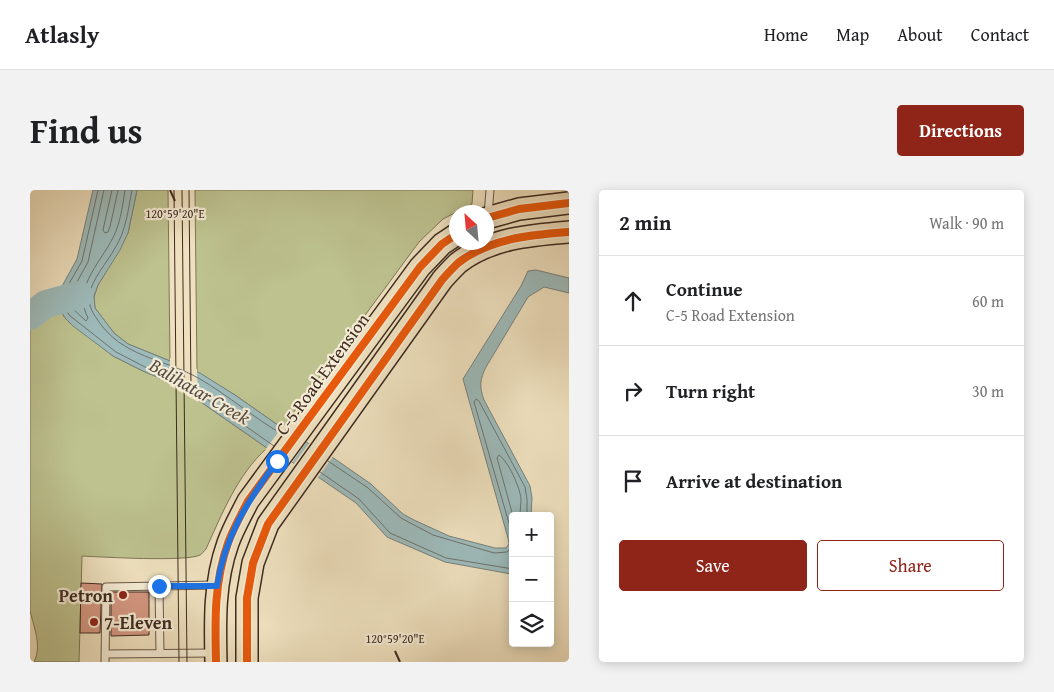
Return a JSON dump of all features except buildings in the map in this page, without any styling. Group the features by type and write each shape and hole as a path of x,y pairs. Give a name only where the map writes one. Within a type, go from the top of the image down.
{"main road":[{"path":"494,216 519,209 569,203"},
{"path":"247,662 247,598 253,563 268,524 442,280 458,263 478,251 500,242 524,237 569,232"},
{"name":"C-5 Road Extension","path":"216,657 217,586 228,542 248,501 420,267 449,239"}],"lane":[{"path":"488,205 490,190"},
{"path":"159,586 160,653"},
{"path":"216,657 160,653 105,658 106,588 217,586"}],"green space":[{"path":"137,190 168,190 170,361 128,344 114,333 95,308 94,297 98,285 128,233"},
{"path":"195,190 473,190 472,204 449,205 449,216 443,219 419,242 282,428 235,395 197,372"},
{"path":"61,311 65,318 113,356 167,381 267,448 247,470 224,509 206,549 200,555 162,559 82,556 79,662 34,662 37,643 30,611 30,329 46,317"}],"water":[{"path":"93,190 137,190 128,233 120,250 98,285 94,296 95,308 114,333 128,344 200,373 282,428 332,457 371,484 403,514 414,520 449,536 495,548 506,548 509,544 509,574 445,562 387,537 356,503 318,477 267,448 167,381 113,356 73,326 61,311 61,288 77,259"},
{"path":"536,270 569,278 569,293 544,287 528,297 486,367 481,379 481,391 484,400 530,486 531,512 509,512 509,544 463,379 521,286 528,271"}],"pier":[{"path":"170,358 197,369 198,402 170,386"},
{"path":"283,426 308,440 291,464 265,450"},
{"path":"310,442 334,455 317,479 293,465"}],"waterway":[{"name":"Balihatar Creek","path":"30,316 46,304 79,295"}],"tram line":[{"path":"174,190 179,662"},
{"path":"182,190 187,662"},
{"path":"189,190 191,388"}],"cycle path":[{"path":"494,216 519,209 569,203"},
{"path":"247,662 247,598 253,563 268,524 442,280 458,263 470,255 497,243 511,239 569,232"},
{"path":"216,662 216,617 220,572 230,538 248,501 420,267 449,239"}],"place":[{"name":"Petron","path":"123,595"},
{"name":"7-Eleven","path":"94,622"}],"route":[{"path":"159,586 217,586 218,575 228,542 248,501 277,461"}]}
